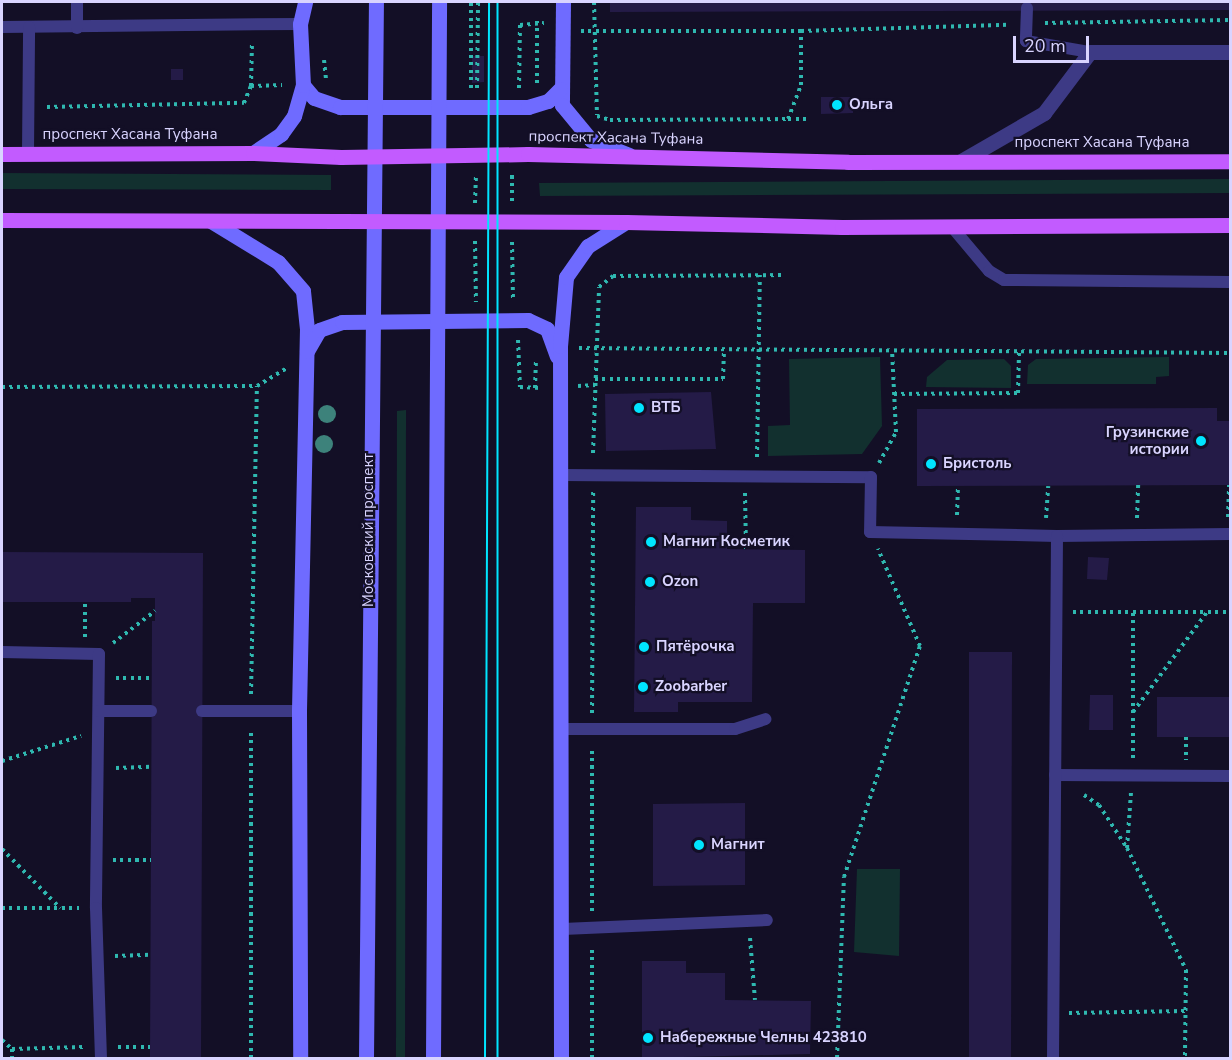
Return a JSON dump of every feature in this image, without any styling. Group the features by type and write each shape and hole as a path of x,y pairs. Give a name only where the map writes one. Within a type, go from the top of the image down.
{"main road":[{"path":"253,153 281,134 294,116 303,85 300,24 305,2"},
{"name":"Московский проспект","path":"366,1059 375,2"},
{"path":"433,1059 439,2"},
{"path":"563,2 560,89 562,105 591,140 628,155"},
{"path":"303,85 314,98 340,107 528,107 548,101 560,89"},
{"name":"проспект Хасана Туфана","path":"2,154 253,153 341,157 528,154 961,161 1230,161"},
{"path":"2,220 528,224 626,222 952,227 1230,225"},
{"path":"211,221 278,262 303,291 307,328 299,711 300,1059"},
{"path":"561,1059 563,929 560,366 566,277 588,246 626,222"},
{"path":"305,357 319,330 342,322 528,320 547,329 560,366"}],"street":[{"path":"961,161 1044,113 1090,52 1230,52"}],"lane":[{"path":"77,2 77,28"},
{"path":"1027,8 1026,41 1090,52"},
{"path":"2,27 152,28 169,23 300,24"},
{"path":"28,153 29,27"},
{"path":"952,227 989,271 1004,280 1230,282"},
{"path":"561,476 871,477 870,532 937,536 957,533 1051,536 1229,534"},
{"path":"1051,536 1057,612 1053,1059"},
{"path":"2,652 99,654 99,860 96,908 100,956 101,1053"},
{"path":"99,711 151,711"},
{"path":"202,711 299,711"},
{"path":"562,729 735,729 765,719"},
{"path":"1055,775 1230,776"},
{"path":"563,929 767,920"}],"path":[{"path":"477,90 478,2"},
{"path":"594,2 597,116"},
{"path":"594,32 801,31 1027,23 1230,20"},
{"path":"537,21 537,90"},
{"path":"519,78 520,25"},
{"path":"788,119 801,85 801,31"},
{"path":"28,107 244,103 251,86 303,85"},
{"path":"610,120 807,119"},
{"path":"746,550 759,350 760,275"},
{"path":"593,453 599,287 613,276 782,275"},
{"path":"519,348 520,387"},
{"path":"596,350 1230,352"},
{"path":"595,379 723,379 724,351"},
{"path":"871,477 896,432 892,351"},
{"path":"894,394 1018,393 1019,352"},
{"path":"535,388 536,354"},
{"path":"2,387 256,386"},
{"path":"592,1059 593,483"},
{"path":"1137,535 1138,485"},
{"path":"1229,485 1229,534"},
{"path":"957,533 958,486"},
{"path":"1048,486 1051,536"},
{"path":"837,1059 844,876 920,646 870,532"},
{"path":"85,602 85,654"},
{"path":"99,654 155,610"},
{"path":"1057,612 1230,612"},
{"path":"1127,848 1133,776 1133,612"},
{"path":"1133,713 1208,612"},
{"path":"99,678 151,678"},
{"path":"2,761 99,731"},
{"path":"99,768 151,767"},
{"path":"1055,775 1099,805 1127,848 1186,970 1185,1059"},
{"path":"2,849 60,908"},
{"path":"99,860 151,860"},
{"path":"2,908 96,908"},
{"path":"749,921 754,1000"},
{"path":"100,956 150,956"},
{"path":"1053,1013 1185,1011"},
{"path":"2,1040 12,1049 101,1053 150,1047"},
{"path":"12,1049 12,1059"}],"green space":[{"path":"2,173 331,175 331,190 2,189"},
{"path":"1230,179 1230,193 540,196 539,183"},
{"path":"880,357 882,426 862,454 768,456 768,426 790,425 789,359"},
{"path":"1169,357 1169,376 1156,377 1156,384 1027,384 1028,365 1036,359"},
{"path":"1004,359 1011,366 1011,388 926,387 927,377 947,360"},
{"path":"406,410 405,1058 396,1058 397,411"},
{"path":"857,869 900,869 899,956 854,952"}],"building":[{"path":"610,2 1230,2 1230,10 610,12"},
{"path":"472,56 484,56 484,82 472,83"},
{"path":"171,69 183,69 183,80 171,80"},
{"name":"Ольга","path":"821,97 853,97 853,113 821,114"},
{"path":"711,392 716,449 606,451 605,394"},
{"path":"1217,408 1217,421 1230,421 1230,485 917,486 917,409"},
{"path":"636,507 691,507 691,520 727,521 727,549 805,550 805,603 753,603 752,702 678,702 678,712 634,712"},
{"path":"2,552 203,553 201,1058 150,1058 152,621 155,621 155,598 131,598 131,602 2,602"},
{"path":"1088,557 1109,558 1107,580 1087,579"},
{"path":"969,652 1012,652 1011,1058 969,1058"},
{"path":"1090,695 1113,695 1113,730 1089,730"},
{"path":"1157,697 1230,697 1230,737 1157,737"},
{"path":"745,803 745,885 653,886 653,804"},
{"path":"642,961 686,961 686,973 725,973 725,1000 811,1001 810,1054 642,1058"}],"tram line":[{"path":"485,1058 489,2"},
{"path":"498,2 498,1058"}],"place":[{"name":"Ольга","path":"837,105"},
{"name":"ВТБ","path":"639,408"},
{"name":"Грузинские истории","path":"1201,441"},
{"name":"Бристоль","path":"931,464"},
{"name":"Магнит Косметик","path":"651,542"},
{"name":"Ozon","path":"650,582"},
{"name":"Пятёрочка","path":"644,647"},
{"name":"Zoobarber","path":"643,687"},
{"name":"Магнит","path":"699,845"},
{"name":"Набережные Челны 423810","path":"648,1038"}]}
